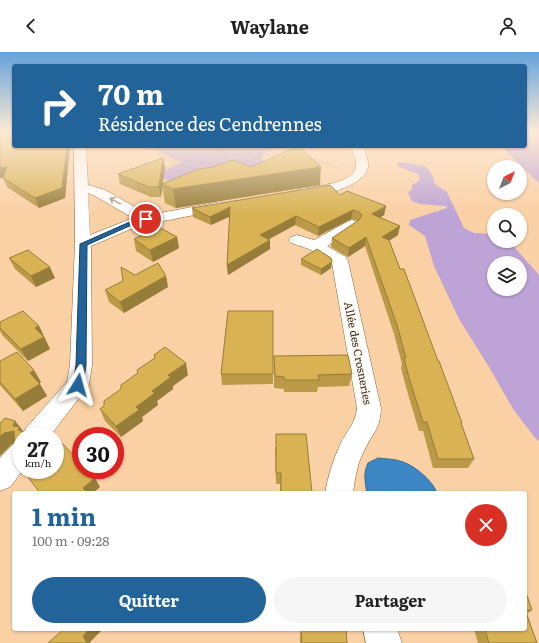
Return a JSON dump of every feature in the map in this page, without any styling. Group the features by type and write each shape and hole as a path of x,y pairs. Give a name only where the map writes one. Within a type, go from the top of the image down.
{"street":[{"path":"43,427 78,385 81,365 83,244 81,160"},
{"path":"284,196 336,187 349,181 361,171 361,160"},
{"path":"82,187 100,193 146,219"},
{"path":"83,244 134,222 233,204"},
{"name":"Allée des Crosneries","path":"339,491 343,471 352,447 368,422 369,408 340,261 306,243 352,225"},
{"path":"0,478 12,464"},
{"path":"381,631 384,643"}],"path":[{"path":"170,160 193,170 207,170"},
{"path":"228,160 234,167 241,162 250,160"},
{"path":"314,160 358,174"},
{"path":"159,170 178,163"},
{"path":"266,189 284,196"}],"shaded area":[{"path":"175,160 262,160 263,167 180,184 157,177 157,173 182,163"},
{"path":"514,160 539,160 539,183 527,172 527,160"},
{"path":"402,162 425,166 432,174 435,184 447,192 464,228 474,233 487,234 487,248 515,248 522,256 487,256 487,296 527,296 527,261 539,275 539,441 513,409 459,319 434,266 425,236 409,225 410,220 447,208 446,206 420,204 412,201 408,193 412,189 412,185 420,180 418,174 397,166 398,163"}],"water":[{"path":"378,458 397,460 408,464 423,474 436,491 367,491 365,470 368,463"}],"building":[{"path":"0,160 65,160 62,188 35,198 3,178 7,167 0,168"},
{"path":"159,160 163,160 159,187 149,187 118,174"},
{"path":"233,160 251,167 268,160 313,160 321,167 173,189 162,184 199,169 213,167"},
{"path":"330,185 340,195 347,191 386,206 372,214 400,226 382,237 389,240 400,269 404,269 474,459 438,459 427,422 423,422 409,378 404,358 406,358 397,325 366,237 349,248 332,238 359,220 362,215 359,212 353,210 319,227 296,216 260,235 270,240 227,265 230,207 210,217 192,208"},
{"path":"157,226 177,237 150,250 134,239 147,233 148,230"},
{"path":"317,249 331,258 332,262 321,269 301,259"},
{"path":"28,250 50,267 31,276 9,258"},
{"path":"158,263 166,276 120,302 105,290 123,281 121,267 135,275"},
{"path":"23,311 39,326 35,328 44,337 21,349 0,328 0,322"},
{"path":"228,311 273,311 273,374 221,374"},
{"path":"165,347 186,363 168,375 171,377 152,391 155,393 136,407 139,410 116,426 100,409 104,406 104,401 121,389 121,385 138,373 137,370 155,358 154,355"},
{"path":"17,352 34,370 30,373 40,384 15,399 0,382 0,361"},
{"path":"348,355 352,374 318,375 319,380 284,380 284,377 275,376 274,356"},
{"path":"5,418 15,421 13,426 20,427 12,427 12,431 4,433 0,437 0,423"},
{"path":"276,434 306,434 312,491 281,491 281,473 276,473"},
{"path":"64,445 72,454 72,479 94,479 83,488 85,491 38,491 30,479 64,479"},
{"path":"527,596 532,610 527,610"},
{"path":"527,616 537,643 489,643 486,631 527,631"},
{"path":"62,631 88,631 83,636 87,643 48,643"},
{"path":"301,631 346,631 347,643 302,643"}],"route":[{"path":"78,385 81,365 83,244 134,222 146,219"}]}
